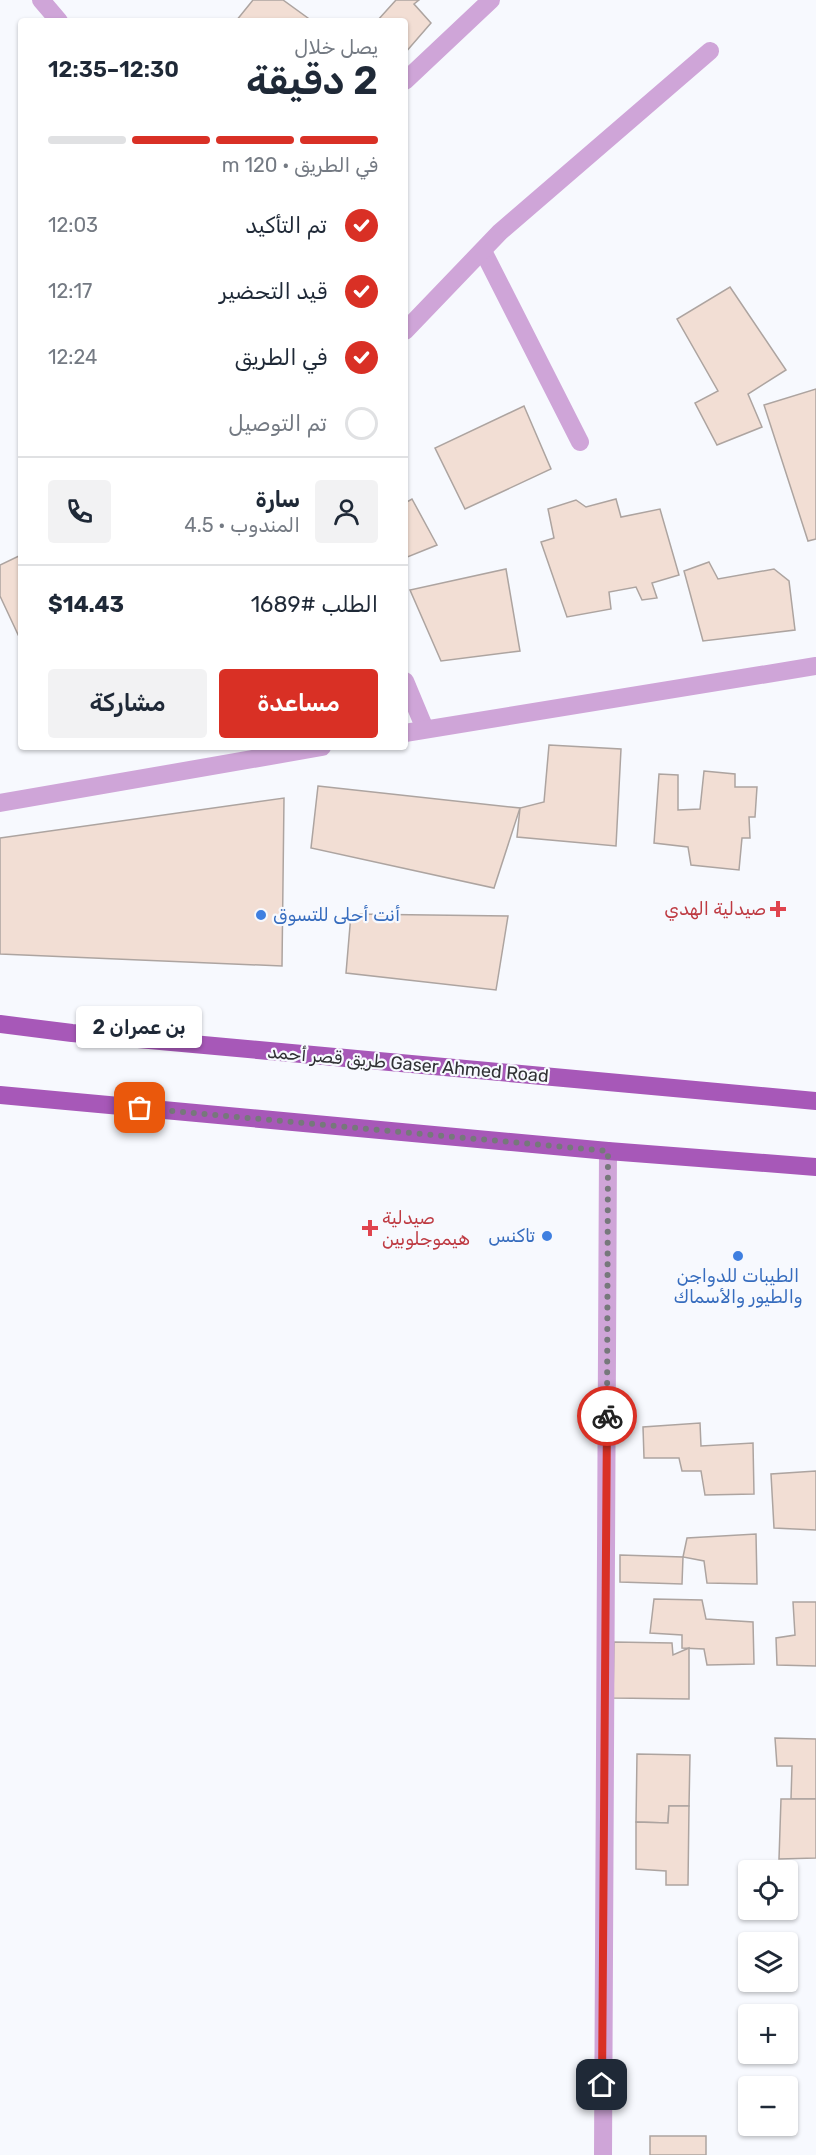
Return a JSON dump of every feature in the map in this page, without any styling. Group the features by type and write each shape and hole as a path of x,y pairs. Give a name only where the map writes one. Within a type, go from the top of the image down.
{"main road":[{"name":"طريق قصر أحمد Gaser Ahmed Road","path":"0,1024 84,1034 816,1101"},
{"path":"0,1095 608,1151 816,1167"}],"street":[{"path":"41,0 56,18"},
{"path":"408,78 490,0"},
{"path":"408,328 500,232 710,51"},
{"path":"483,251 580,442"},
{"path":"408,732 816,666"},
{"path":"408,688 425,729"},
{"path":"0,803 305,750"},
{"path":"603,2155 608,1151"}],"building":[{"path":"253,0 283,0 308,18 238,18"},
{"path":"396,0 419,0 414,4 431,23 408,50 408,18 380,18"},
{"path":"730,287 786,370 748,394 762,427 717,445 695,403 718,391 677,319"},
{"path":"816,389 816,539 808,541 764,405"},
{"path":"524,406 551,469 465,509 435,448"},
{"path":"412,499 437,545 408,557 408,501"},
{"path":"616,499 621,517 660,509 679,575 652,583 657,598 642,600 636,587 609,592 611,609 567,617 541,542 554,538 548,509 576,500 586,507"},
{"path":"18,556 18,635 0,596 0,565"},
{"path":"709,562 718,579 774,569 789,581 795,630 703,641 684,571"},
{"path":"506,569 520,651 441,661 410,590"},
{"path":"549,745 621,749 616,846 517,837 520,808 544,802"},
{"path":"704,771 735,774 735,787 757,787 755,817 749,817 750,838 742,838 739,870 691,865 688,847 654,843 659,774 678,775 678,810 700,809"},
{"path":"318,786 520,808 494,888 311,848"},
{"path":"284,798 282,966 0,954 0,838"},
{"path":"351,914 508,916 496,990 346,973"},
{"path":"700,1423 701,1446 753,1443 754,1494 705,1495 701,1471 682,1471 679,1458 644,1458 643,1427"},
{"path":"816,1471 816,1530 774,1528 771,1474"},
{"path":"756,1534 757,1584 707,1583 704,1561 683,1557 687,1538"},
{"path":"620,1555 683,1557 682,1584 620,1582"},
{"path":"654,1599 702,1600 706,1619 753,1622 754,1664 707,1665 704,1649 682,1648 682,1635 650,1633"},
{"path":"793,1602 816,1602 816,1666 777,1665 776,1638 795,1635"},
{"path":"614,1642 672,1643 673,1655 689,1648 689,1699 613,1698"},
{"path":"775,1738 816,1739 816,1799 791,1799 792,1766 777,1766"},
{"path":"637,1754 690,1755 689,1806 669,1806 668,1823 636,1822"},
{"path":"781,1799 816,1799 816,1858 779,1859"},
{"path":"669,1806 689,1806 688,1885 666,1885 666,1871 636,1869 636,1822 668,1823"},
{"path":"650,2136 706,2136 706,2155 650,2155"}],"way so far":[{"path":"140,1108 608,1151 607,1416"}],"place":[{"name":"صيدلية الهدي","path":"778,909"},
{"name":"أنت أحلى للتسوق","path":"261,915"},
{"name":"بن عمران 2","path":"140,1108"},
{"name":"صيدلية هيموجلوبين","path":"370,1228"},
{"name":"تاكنس","path":"547,1236"},
{"name":"الطيبات للدواجن والطيور والأسماك","path":"738,1256"}],"route":[{"path":"602,2085 607,1416"}]}
